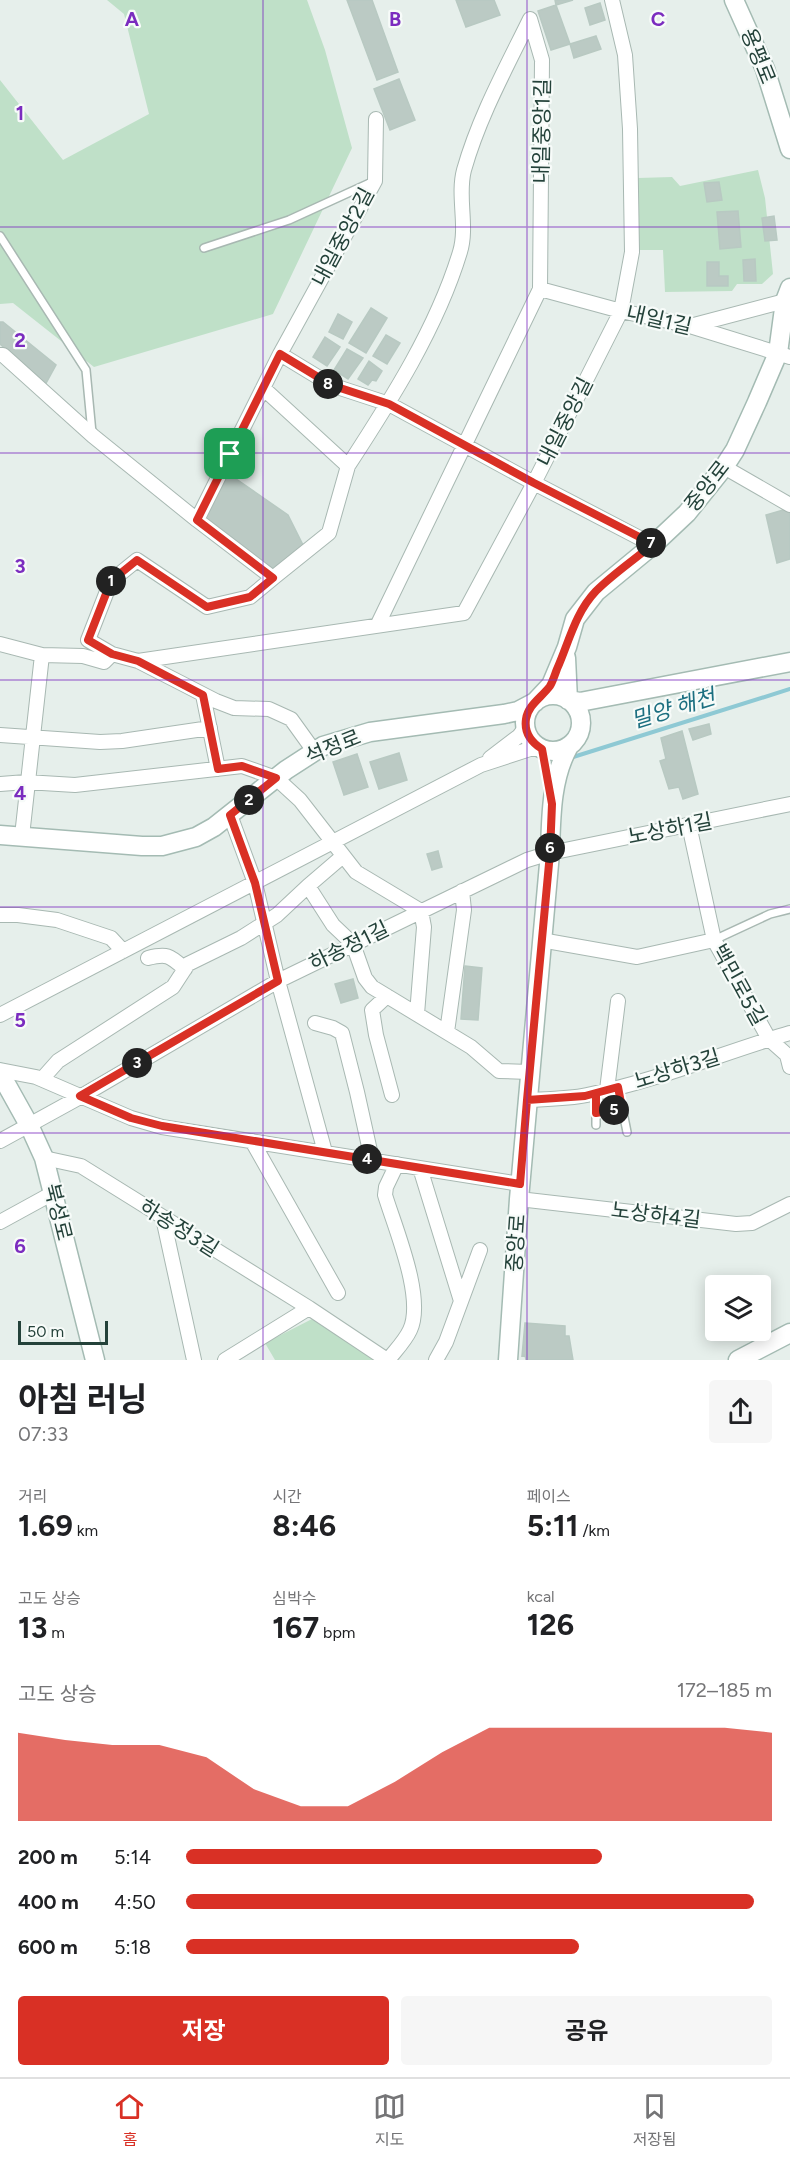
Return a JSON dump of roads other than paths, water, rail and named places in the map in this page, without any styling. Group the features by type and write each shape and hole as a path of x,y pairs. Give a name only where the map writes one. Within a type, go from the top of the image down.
{"street":[{"name":"내일중앙길","path":"138,661 464,612 534,483 621,311 632,252 630,129 625,55 612,0"},
{"name":"용평로","path":"734,0 765,69 787,126 790,148"},
{"name":"내일중앙1길","path":"378,624 540,289 542,60 530,19 480,123 464,173 461,249 445,297 389,404"},
{"path":"375,181 376,118"},
{"name":"내일중앙2길","path":"197,520 280,354 375,181"},
{"name":"내일1길","path":"540,289 621,311 690,326 784,355"},
{"path":"690,326 788,294"},
{"name":"중앙로","path":"567,647 575,619 596,592 687,513 724,467 784,355 788,294"},
{"path":"280,354 331,385 389,404 534,483 653,544"},
{"path":"0,355 3,355 93,436 273,578"},
{"path":"263,388 348,466"},
{"path":"314,751 291,719 269,708 234,708 203,695 138,661 112,654 88,640 111,581 137,560 207,607 250,597 329,533 348,466 389,404"},
{"path":"724,467 790,505"},
{"path":"0,644 42,655 83,656 104,662 112,654"},
{"path":"567,647 568,700 579,713 580,731"},
{"path":"567,647 551,685 535,702 526,717 528,736 534,744 551,752 569,746 576,740 592,714 618,696"},
{"path":"22,836 26,782 42,655"},
{"path":"535,702 551,696 580,702 790,662"},
{"path":"203,695 218,769"},
{"name":"석정로","path":"0,835 162,846 196,837 230,815 314,751 346,738 370,732 518,711 535,702"},
{"path":"475,718 526,727"},
{"path":"481,765 519,736 526,727"},
{"path":"0,735 100,742 210,728"},
{"path":"552,804 562,758 569,746"},
{"path":"0,1016 481,765 530,749 542,749"},
{"path":"542,749 552,804"},
{"path":"0,784 26,782 75,785 242,766 276,778 300,800 356,872 421,911 424,927 417,1014"},
{"name":"중앙로","path":"508,1360 519,1191 550,853 552,804"},
{"name":"노상하1길","path":"550,853 790,804"},
{"path":"230,815 255,883 278,981 325,1152"},
{"name":"백민로5길","path":"689,825 714,940 769,1039 787,1055 790,1066"},
{"name":"하송정1길","path":"0,1141 278,981 527,860 550,853"},
{"path":"42,1080 58,1061 172,987 188,964 242,938 277,915 343,856"},
{"path":"308,886 333,925 353,944 365,978 372,987 471,1047 499,1071 529,1072"},
{"path":"447,1032 464,910 462,891"},
{"path":"0,915 57,920 111,938 123,951"},
{"path":"541,940 637,957 714,940"},
{"path":"148,958 163,955 170,957 185,969"},
{"path":"387,996 372,1010 376,1035 392,1095"},
{"path":"607,1090 618,1001"},
{"path":"315,1023 333,1028 342,1034 372,1160"},
{"name":"노상하3길","path":"527,1100 585,1096 658,1077 790,1033"},
{"name":"노상하4길","path":"0,1071 42,1080 131,1118 162,1126 420,1168 519,1191 736,1224 752,1223 790,1204"},
{"name":"북성로","path":"0,1071 44,1158 95,1360"},
{"path":"252,1141 338,1293"},
{"name":"하송정3길","path":"44,1158 81,1166 309,1308 387,1360"},
{"path":"387,1360 410,1330 415,1311 412,1280 385,1195 386,1187 397,1164"},
{"path":"420,1168 461,1301"},
{"path":"0,1222 53,1193"},
{"path":"163,1218 194,1360"},
{"path":"436,1360 446,1342 480,1250"},
{"path":"225,1360 309,1308"},
{"path":"738,1360 756,1355 790,1333"}],"lane":[{"name":"내일중앙2길","path":"204,248 290,220 375,181"},
{"path":"0,236 86,370 93,436"},
{"path":"714,940 770,914 790,909"},
{"path":"596,1125 596,1113 607,1090 622,1108 627,1132"},
{"path":"596,1113 622,1108"}],"waterway":[{"name":"밀양 해천","path":"570,758 790,689"}]}
